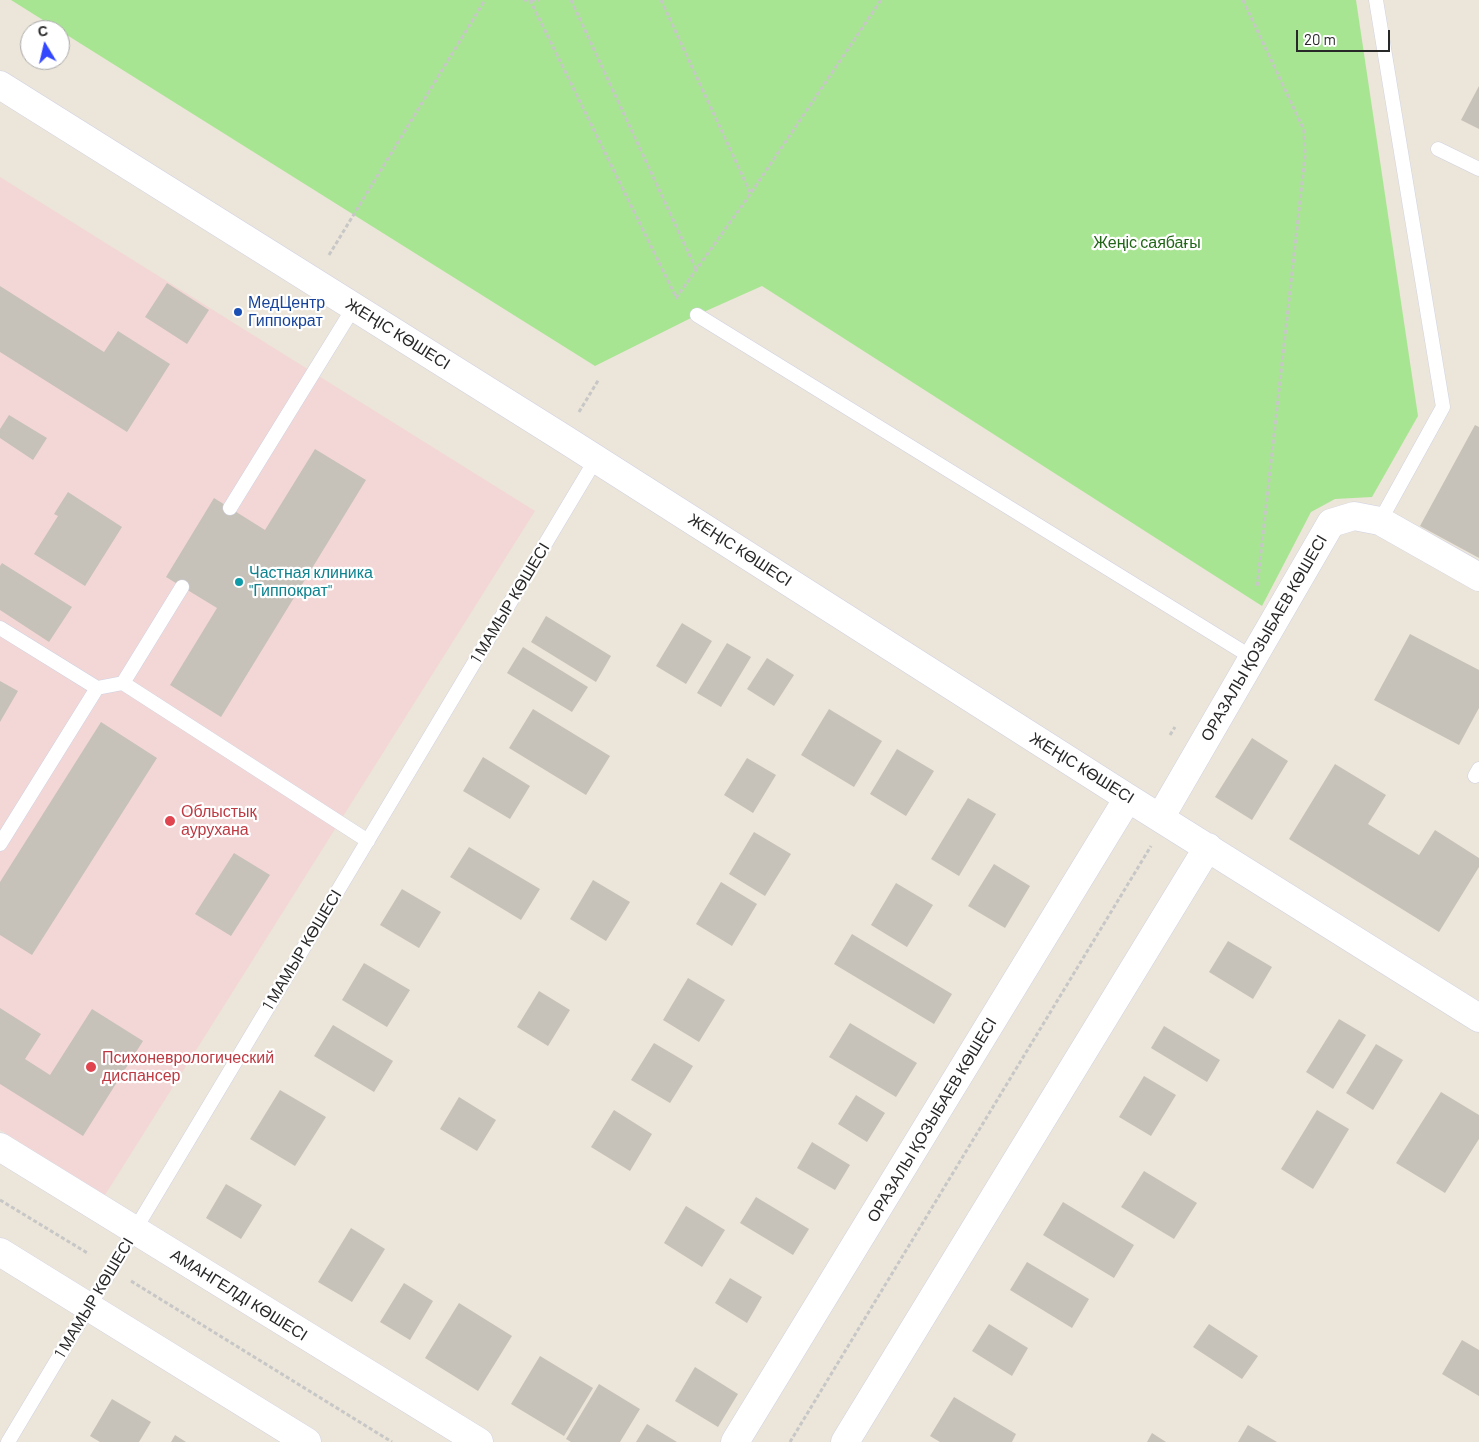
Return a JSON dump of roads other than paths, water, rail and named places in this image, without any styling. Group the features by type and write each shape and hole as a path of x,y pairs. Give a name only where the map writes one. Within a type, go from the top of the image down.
{"street":[{"name":"ЖЕҢІС КӨШЕСІ","path":"0,85 564,438 1128,798 1479,1018"},
{"name":"ОРАЗАЛЫ ҚОЗЫБАЕВ КӨШЕСІ","path":"1163,820 1331,523 1354,516 1380,521 1479,577"},
{"name":"ОРАЗАЛЫ ҚОЗЫБАЕВ КӨШЕСІ","path":"735,1442 1128,798"},
{"path":"844,1442 1208,847"},
{"name":"АМАНГЕЛДІ КӨШЕСІ","path":"0,1147 479,1442"},
{"path":"0,1252 307,1442"}],"lane":[{"path":"1376,0 1443,407 1380,521"},
{"path":"1438,149 1479,169"},
{"path":"230,508 354,306"},
{"path":"697,315 1253,658"},
{"name":"1 МАМЫР КӨШЕСІ","path":"8,1442 596,459"},
{"path":"123,683 182,587"},
{"path":"0,628 97,688 123,683 368,841"},
{"path":"0,844 97,688"}],"place":[{"name":"МедЦентр Гиппократ","path":"238,312"},
{"name":"Частная клиника \"Гиппократ\"","path":"239,582"},
{"name":"Облыстық аурухана","path":"170,821"},
{"name":"Психоневрологический диспансер","path":"91,1067"}],"park label":[{"name":"Жеңіс саябағы","path":"1147,243"}]}
